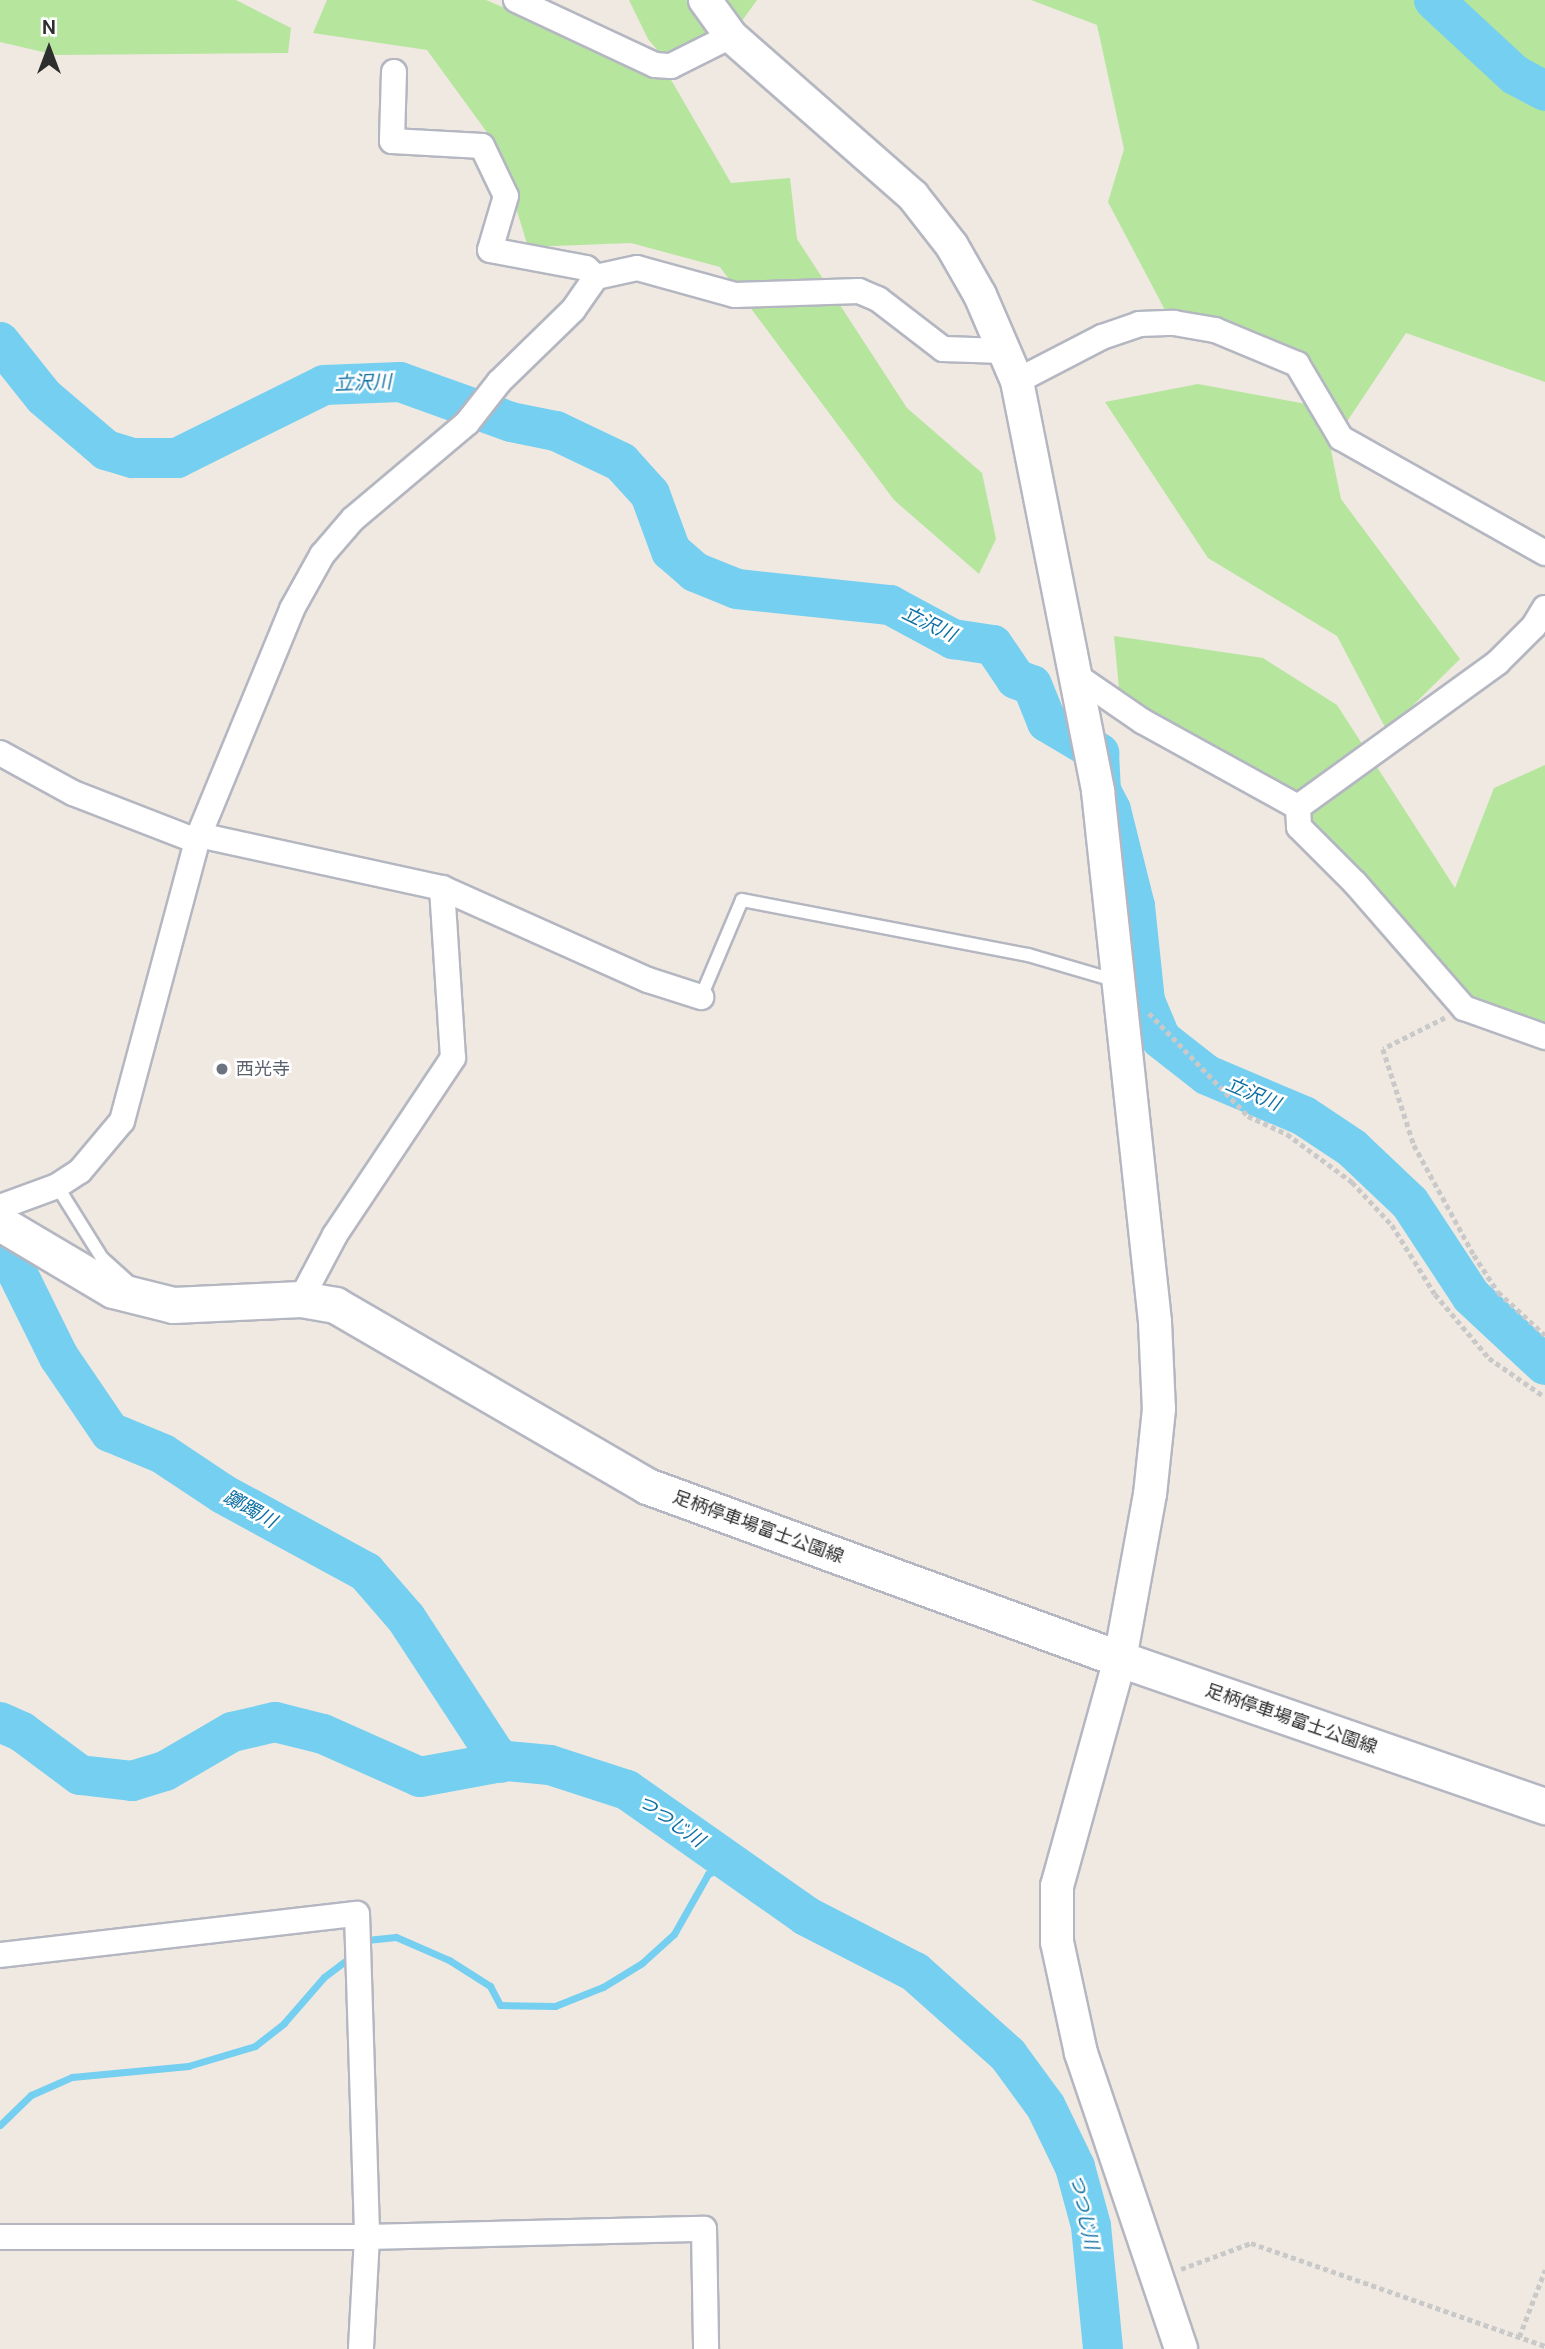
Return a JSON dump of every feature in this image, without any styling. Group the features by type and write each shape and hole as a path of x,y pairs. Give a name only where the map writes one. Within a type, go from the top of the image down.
{"main road":[{"name":"足柄停車場富士公園線","path":"0,1223 114,1290 173,1305 301,1299 335,1305 647,1486 1120,1660 1545,1806"}],"street":[{"path":"516,0 655,65 671,66 731,36"},
{"path":"705,0 731,36 913,196 952,246 980,295 1017,381 1098,791 1155,1322 1159,1409 1150,1494 1120,1660 1057,1886 1057,1941 1081,2053 1181,2349"},
{"path":"394,72 392,141 482,146 506,196 490,250 586,268 596,277"},
{"path":"0,1207 57,1186 80,1171 122,1121 198,838 292,610 322,555 354,519 467,424 499,382 573,310 596,277 637,268 736,295 859,291 905,317 926,339 943,349 1004,351"},
{"path":"1017,381 1102,337 1139,324 1214,330 1297,364 1341,438 1545,553"},
{"path":"1298,807 1498,662 1534,626 1545,608"},
{"path":"1075,675 1142,721 1298,807"},
{"path":"0,753 73,793 198,838 442,888 648,980 701,997"},
{"path":"1298,807 1299,827 1355,883 1464,1008 1545,1037"},
{"path":"301,1299 335,1235 453,1058 442,888"},
{"path":"0,1955 356,1914 367,2237 361,2349"},
{"path":"0,2237 367,2237 704,2229 706,2349"}],"lane":[{"path":"701,997 742,901 1028,955 1120,982"},
{"path":"57,1186 102,1258 145,1296"}],"path":[{"path":"1120,982 1248,1116 1287,1134 1352,1182 1392,1226 1435,1294 1489,1358 1545,1397"},
{"path":"1464,1008 1383,1049 1414,1145 1474,1255 1498,1292 1545,1335"},
{"path":"1157,2278 1251,2243 1545,2346"},
{"path":"1519,2337 1545,2270"}],"green space":[{"path":"0,0 236,0 291,28 288,53 56,55 0,42"},
{"path":"327,0 486,0 670,78 731,183 790,178 797,239 907,408 982,473 996,539 979,574 894,500 720,267 631,243 528,247 497,146 427,50 313,33"},
{"path":"629,0 757,0 731,36 671,66 648,39"},
{"path":"1031,0 1545,0 1545,382 1406,333 1342,429 1282,357 1166,312 1108,202 1124,149 1097,25"},
{"path":"1198,384 1322,407 1341,499 1460,659 1387,731 1337,636 1208,558 1105,402"},
{"path":"1114,636 1263,658 1337,705 1455,888 1494,788 1545,765 1545,1036 1486,1013 1355,883 1297,805 1120,699"}],"waterway":[{"path":"1434,0 1515,75 1545,91"},
{"name":"立沢川","path":"0,342 44,397 106,450 133,458 177,458 324,385 400,382 511,422 556,431 621,462 650,494 671,551 695,572 737,589 890,605 953,639 993,645 1016,679 1032,685 1047,722 1099,753 1101,791 1111,810 1135,906 1145,1001 1161,1039 1207,1075 1304,1116 1352,1148 1410,1203 1471,1296 1545,1365"},
{"name":"躑躅川","path":"8,1254 59,1357 110,1432 163,1454 223,1494 366,1572 406,1618 501,1763"},
{"name":"つつじ川","path":"0,1722 22,1732 80,1775 132,1781 165,1771 232,1732 275,1722 323,1734 420,1777 507,1761 550,1765 627,1790 806,1916 915,1972 1008,2055 1046,2107 1075,2167 1091,2226 1103,2349"},
{"path":"363,1944 367,1940 396,1937 449,1960 490,1986 500,2005 555,2006 603,1987 642,1963 674,1934 708,1874 728,1865"},
{"path":"0,2125 31,2095 72,2077 188,2066 255,2046 284,2023 324,1977 352,1956"}],"place":[{"name":"西光寺","path":"222,1069"}]}
